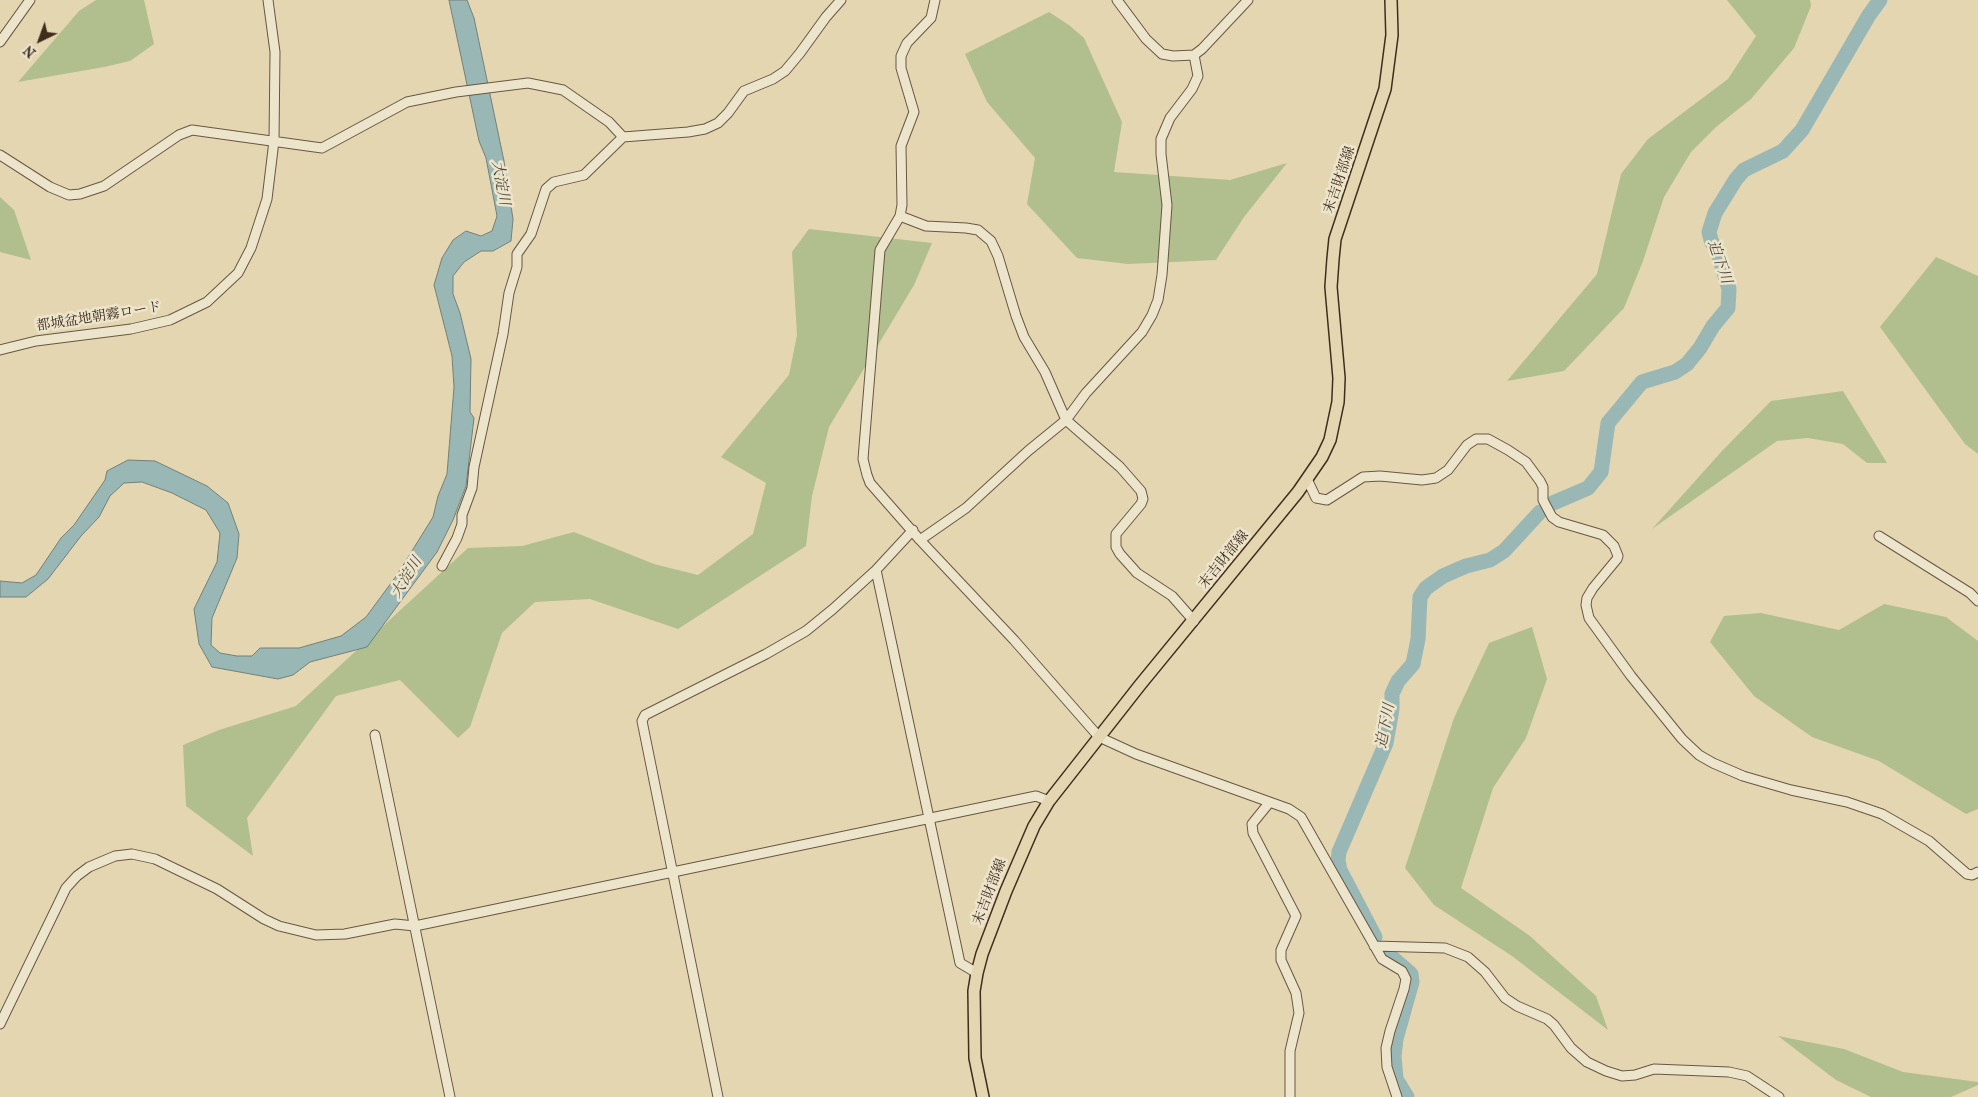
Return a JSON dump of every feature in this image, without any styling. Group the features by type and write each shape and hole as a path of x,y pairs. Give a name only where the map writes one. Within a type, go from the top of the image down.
{"main road":[{"name":"末吉財部線","path":"983,1097 974,1050 974,991 977,973 982,954 1034,826 1049,801 1099,737 1298,492 1322,457 1330,440 1335,421 1339,378 1331,287 1332,259 1336,239 1385,89 1392,35 1391,0"}],"street":[{"path":"0,42 30,0"},
{"name":"都城盆地朝霧ロード","path":"0,350 36,341 151,325 190,312 207,302 238,273 251,248 267,199 274,141 275,52 268,0"},
{"path":"442,566 458,538 462,524 462,515 472,488 474,467 503,334 509,293 517,266 517,254 531,234 546,189 554,182 584,176 623,137 688,132 705,129 718,123 744,91 785,71 826,16 841,0"},
{"path":"934,0 932,18 907,43 901,56 901,68 914,112 901,146 902,205 900,216 880,250 863,459 870,482 920,540 1014,640 1099,737 1136,754 1289,809 1301,817 1382,959 1402,971 1406,978 1386,1048 1387,1067 1397,1097"},
{"path":"1117,0 1146,40 1162,54 1173,56 1194,55 1202,49 1248,0"},
{"path":"920,540 966,508 1066,420 1086,393 1142,332 1158,300 1162,275 1167,205 1161,139 1170,118 1192,88 1198,76 1194,55"},
{"path":"0,154 50,187 69,195 80,194 104,186 179,135 192,130 322,148 407,102 456,92 528,83 563,90 609,122 623,137"},
{"path":"900,216 926,226 978,230 991,241 998,256 1021,330 1044,372 1066,420 1120,467 1141,491 1143,499 1116,534 1116,547 1137,572 1172,596 1194,621"},
{"path":"1307,479 1316,498 1328,500 1363,477 1380,476 1422,480 1436,478 1448,470 1467,445 1476,440 1488,439 1508,450 1526,462 1540,481 1543,487 1543,500 1552,517 1559,522 1603,535 1614,546 1618,556 1617,559 1587,598 1586,606 1589,618 1682,739 1699,756 1743,776 1790,790 1847,802 1882,814 1929,841 1967,874 1972,875 1978,872"},
{"path":"718,1097 642,720 646,715 766,654 806,631 876,570 913,530"},
{"path":"1879,536 1970,593 1978,601"},
{"path":"876,570 960,963 977,973"},
{"path":"375,735 450,1097"},
{"path":"0,1024 66,888 72,880 89,868 115,856 132,854 155,859 218,889 264,919 279,926 316,935 345,934 395,924 415,926 1036,796 1049,801"},
{"path":"1269,802 1252,824 1253,832 1296,916 1281,950 1282,960 1296,993 1299,1013 1290,1051 1290,1097"},
{"path":"1374,946 1445,948 1468,956 1485,972 1505,998 1517,1006 1547,1019 1554,1025 1571,1048 1588,1062 1606,1071 1622,1076 1635,1075 1654,1068 1729,1072 1747,1076 1779,1097"}],"green space":[{"path":"96,0 144,0 154,44 130,61 18,82 79,11"},
{"path":"1727,0 1810,0 1811,6 1794,48 1751,99 1716,127 1691,152 1664,197 1643,261 1624,308 1564,371 1507,381 1597,274 1621,174 1648,139 1728,79 1756,36"},
{"path":"1049,12 1084,38 1122,122 1114,172 1230,180 1287,163 1244,217 1216,260 1128,264 1077,258 1027,204 1035,158 987,102 965,54"},
{"path":"0,197 14,210 31,260 0,252"},
{"path":"809,229 932,243 914,285 829,427 812,496 806,546 678,629 590,599 535,602 502,633 470,727 458,738 400,680 336,696 247,818 253,856 186,806 183,745 219,730 296,706 468,548 522,546 574,532 654,564 698,575 753,534 766,483 721,457 789,375 797,335 792,252"},
{"path":"1936,257 1978,276 1978,454 1965,444 1880,327"},
{"path":"1843,391 1887,463 1867,463 1843,444 1808,438 1777,441 1652,529 1722,451 1771,401"},
{"path":"1884,604 1946,617 1978,641 1978,809 1966,814 1879,761 1812,737 1754,696 1710,642 1724,616 1761,613 1839,630"},
{"path":"1532,627 1547,679 1526,738 1493,788 1461,888 1530,936 1596,996 1608,1030 1512,956 1434,905 1405,868 1454,718 1489,643"},
{"path":"1778,1036 1844,1049 1903,1072 1978,1082 1978,1085 1951,1097 1871,1097 1836,1080"}],"water":[{"name":"大淀川","path":"449,0 467,0 474,18 504,161 513,219 511,241 493,251 481,251 464,262 453,276 453,294 460,313 471,359 470,412 474,418 466,486 453,520 437,552 367,647 310,662 293,675 278,679 212,667 199,644 194,609 217,562 220,533 206,510 172,493 142,482 124,483 110,496 99,517 81,536 48,579 26,597 0,597 0,581 22,583 36,575 61,538 74,525 105,480 107,471 128,460 155,461 207,486 228,503 239,534 237,558 212,618 211,645 220,653 252,656 260,648 299,648 341,636 366,617 397,575 433,517 438,496 447,474 454,387 452,356 434,285 442,258 453,240 466,231 481,236 492,231 497,216 486,158 479,141"}],"waterway":[{"name":"迫下川","path":"1553,503 1588,488 1601,472 1608,423 1642,382 1675,372 1687,364 1728,308 1729,289 1709,232 1715,213 1736,179 1744,170 1783,151 1802,130 1869,15 1880,0"},
{"name":"迫下川","path":"1375,937 1340,870 1339,852 1386,743 1392,709 1392,694 1398,681 1413,664 1418,639 1420,597 1426,588 1443,576 1466,566 1490,560 1504,551 1540,512"},
{"name":"迫下川","path":"1387,953 1411,974 1412,982 1396,1039 1394,1056 1396,1079 1407,1097"}]}
